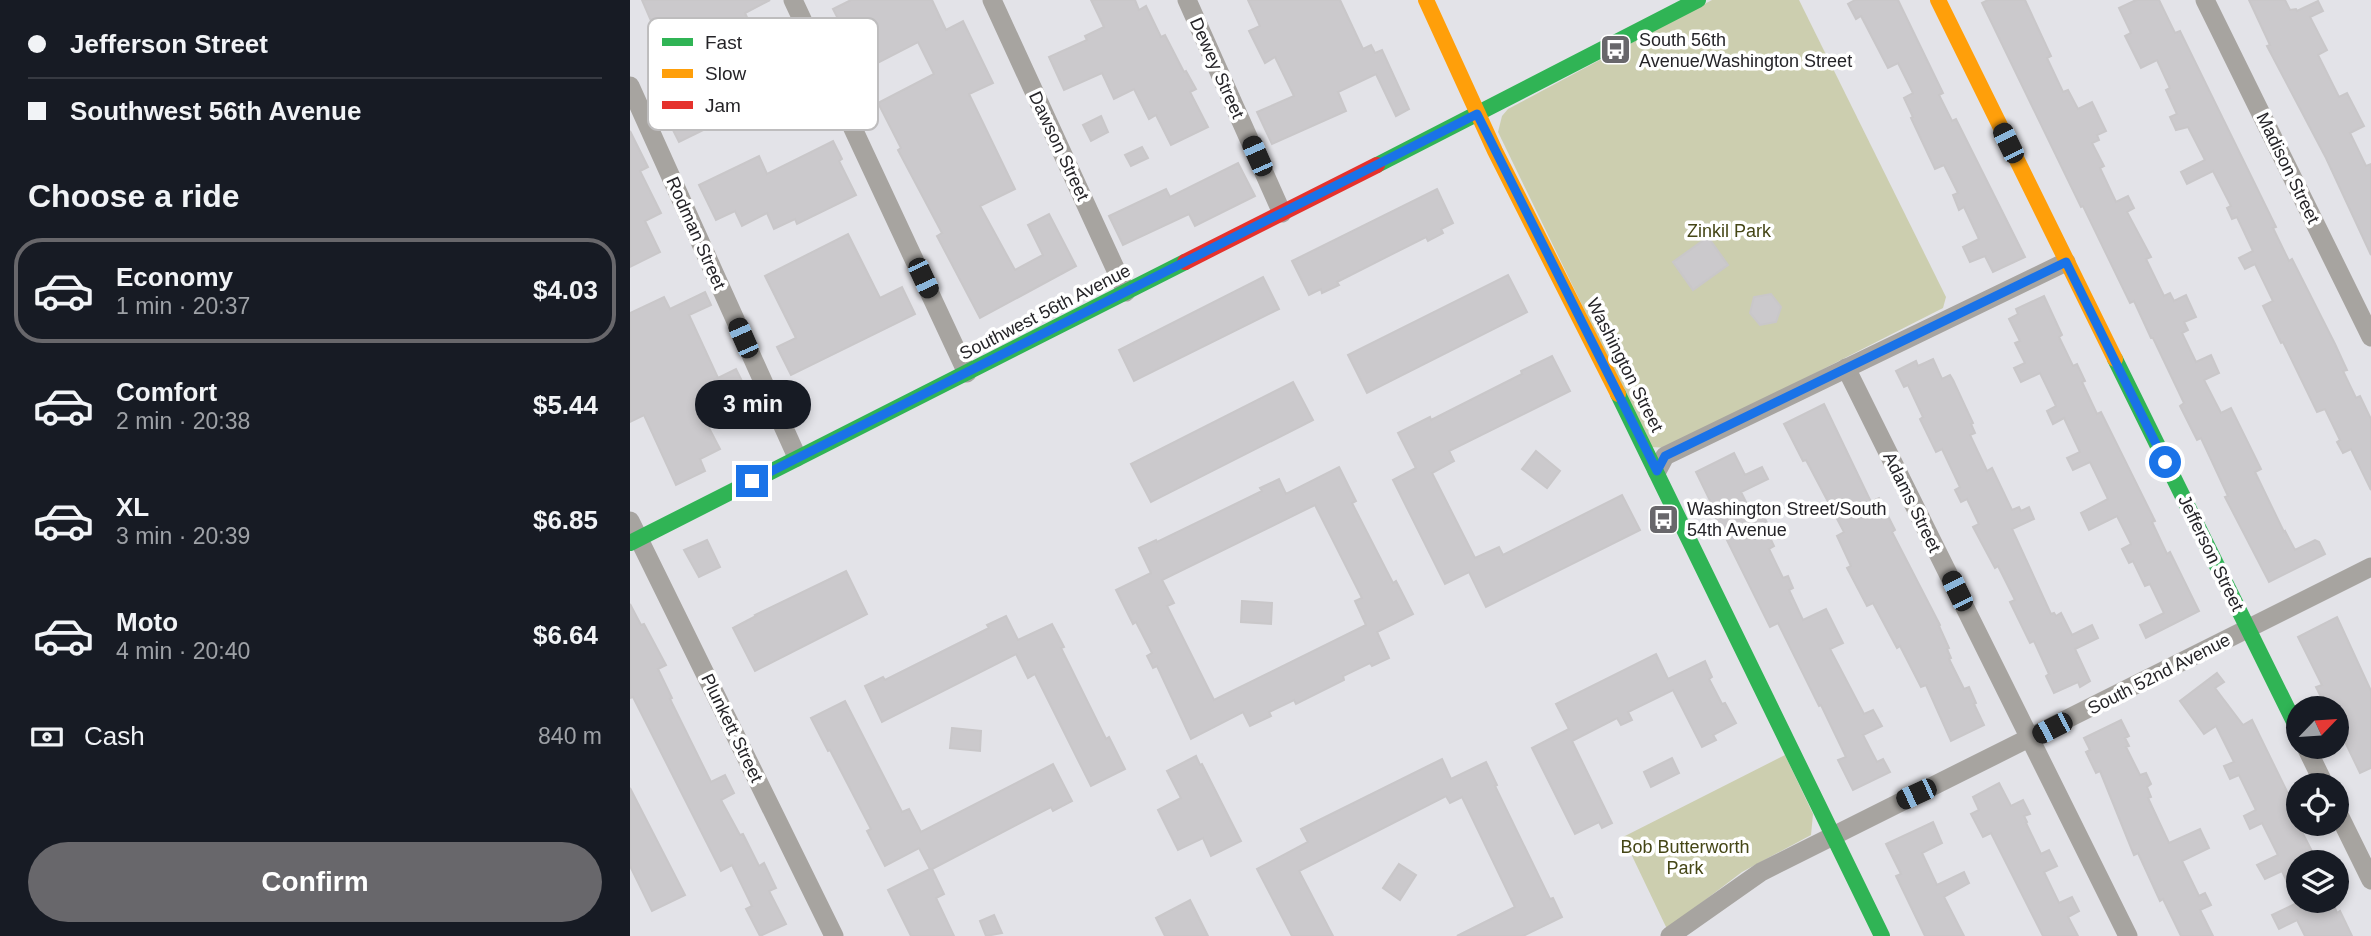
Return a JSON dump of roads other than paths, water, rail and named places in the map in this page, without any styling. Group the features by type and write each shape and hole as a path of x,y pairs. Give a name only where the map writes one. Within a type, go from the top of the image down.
{"street":[{"path":"793,0 801,18"},
{"name":"Dawson Street","path":"992,0 1126,292"},
{"name":"Dewey Street","path":"1187,0 1282,213"},
{"name":"Washington Street","path":"1426,0 1477,114 1657,471 1882,936"},
{"name":"Southwest 56th Avenue","path":"633,534 967,373 1698,0"},
{"name":"Jefferson Street","path":"1938,0 2286,706"},
{"name":"Madison Street","path":"2205,0 2371,337"},
{"name":"Rodman Street","path":"630,86 648,126"},
{"name":"Rodman Street","path":"650,130 797,457"},
{"path":"854,130 967,373"},
{"path":"1657,471 1665,456 2066,262"},
{"name":"Adams Street","path":"1846,368 2128,936"},
{"name":"Plunkett Street","path":"633,534 834,936"},
{"name":"South 52nd Avenue","path":"1670,936 1761,872 2371,567"},
{"path":"2349,835 2371,880"}],"place":[{"name":"South 56th Avenue/Washington Street","path":"1616,50"},
{"name":"Washington Street/South 54th Avenue","path":"1664,519"}],"park label":[{"name":"Zinkil Park","path":"1729,231"},
{"name":"Bob Butterworth Park","path":"1685,857"}]}
